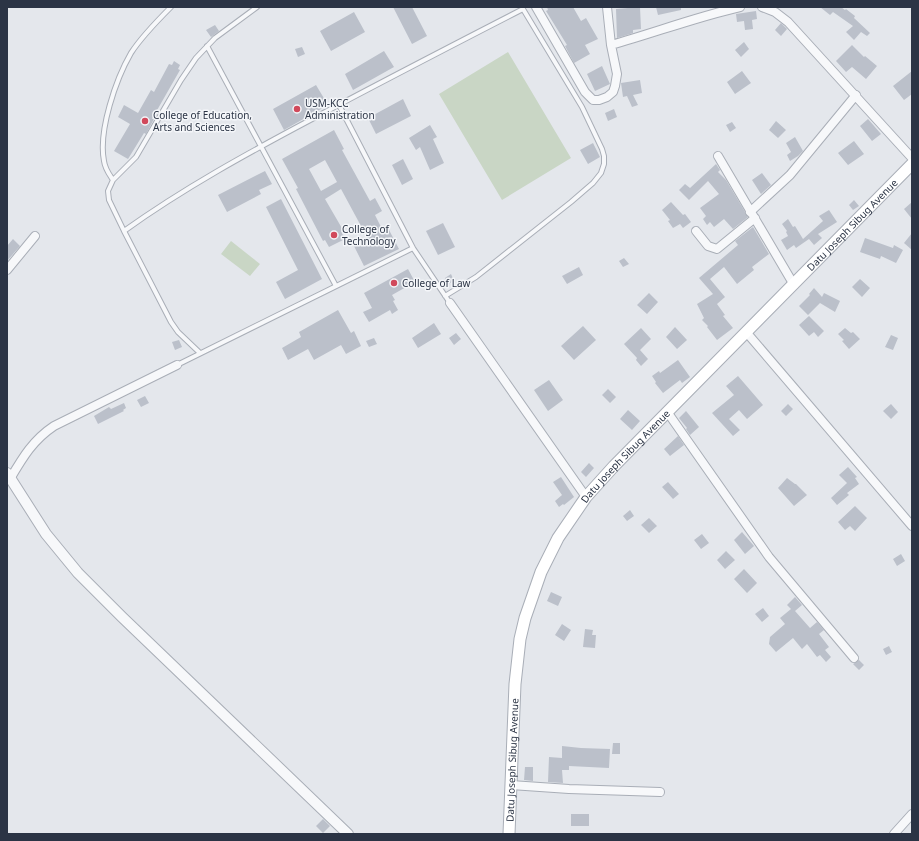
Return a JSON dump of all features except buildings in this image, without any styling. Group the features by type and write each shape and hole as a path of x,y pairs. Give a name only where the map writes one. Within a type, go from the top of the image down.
{"main road":[{"name":"Datu Joseph Sibug Avenue","path":"509,834 516,677 520,639 533,594 548,556 558,538 586,497 614,466 747,333 912,164"}],"street":[{"path":"536,7 585,92 593,100 599,100 607,97 612,92 615,86 617,74 611,45 607,7"},
{"path":"611,45 649,35 706,15 740,7"},
{"path":"762,7 775,12 788,22 912,158"},
{"path":"696,231 708,246 717,249 790,175 856,95"},
{"path":"718,156 794,285"},
{"path":"7,270 35,236"},
{"path":"450,303 586,497"},
{"path":"747,333 912,526"},
{"path":"176,365 54,426 42,434 33,443 9,476 46,534 78,573 348,834"},
{"path":"668,413 768,556 854,658"},
{"path":"511,785 569,789 660,792"},
{"path":"894,834 912,814"}],"lane":[{"path":"113,180 108,173 104,160 104,139 106,122 117,85 132,52 147,32 171,7"},
{"path":"200,353 178,332 171,322 124,231 108,195 110,185 113,180 136,157 181,80 196,58 222,32 257,7"},
{"path":"124,231 184,190 261,146 523,9 582,107 603,152 604,164 601,173 593,183 571,202 476,276 445,296"},
{"path":"207,46 336,286"},
{"path":"339,105 413,248 450,303"},
{"path":"176,365 413,248"}],"green space":[{"path":"508,52 571,158 502,200 439,94"},
{"path":"231,241 260,264 250,276 221,254"}],"place":[{"name":"USM-KCC Administration","path":"297,109"},
{"name":"College of Education, Arts and Sciences","path":"145,121"},
{"name":"College of Technology","path":"334,235"},
{"name":"College of Law","path":"394,283"}]}
